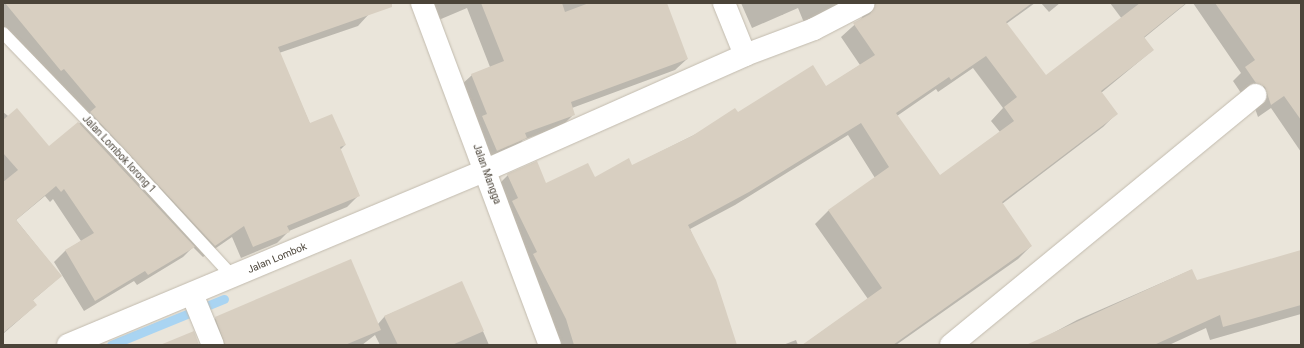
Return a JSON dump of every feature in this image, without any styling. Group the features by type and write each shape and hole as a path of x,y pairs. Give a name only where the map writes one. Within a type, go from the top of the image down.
{"street":[{"name":"Jalan Mangga","path":"422,3 486,170 547,336"},
{"path":"724,3 745,55"},
{"name":"Jalan Lombok","path":"68,345 232,278 486,170 745,55 814,29 864,3"},
{"path":"951,345 1255,95"},
{"path":"192,294 213,345"}],"lane":[{"name":"Jalan Lombok lorong 1","path":"3,33 120,153 232,278"}],"shaded area":[{"path":"3,3 1301,3 1301,345 3,345"}],"building":[{"path":"5,3 392,3 392,7 278,47 310,123 332,114 346,145 340,147 360,196 287,226 290,232 253,247 244,226 215,246 90,112 96,107 64,69 61,71"},
{"path":"481,3 562,3 565,12 589,3 667,3 688,59 571,102 575,115 525,133 527,138 497,151 482,116 487,114 471,74 504,61"},
{"path":"876,3 1032,3 1006,22 1046,75 1140,3 1186,3 1144,37 1154,50 1101,91 1118,114 1002,202 1032,246 893,345 802,345 882,288 828,210 889,167 861,123 749,192 688,225 716,280 737,345 574,345 566,319 533,254 537,252 512,201 518,198 507,174 537,161 546,183 588,163 595,177 629,158 632,165 692,136 735,108 738,112 813,65 826,86 875,55 853,23 870,14","holes":["986,56 1017,97 1004,107 1014,121 940,175 896,113 949,77 951,80"]},
{"path":"1215,3 1301,3 1301,120 1284,96 1271,105 1265,87 1256,83 1245,67 1255,60"},
{"path":"17,108 49,146 78,122 195,247 148,275 145,271 95,301 65,250 94,233 64,189 61,192 56,186 16,220 62,276 33,300 37,305 3,333 3,182 18,170 3,153 3,120"},
{"path":"1301,250 1301,305 1223,327 1220,315 1154,345 1026,345 1192,269 1197,280"},
{"path":"351,259 381,330 345,345 225,345 215,317"},
{"path":"462,281 484,331 452,345 398,345 384,316"},
{"path":"194,331 199,345 160,345"}],"waterway":[{"path":"111,345 224,299"}]}
